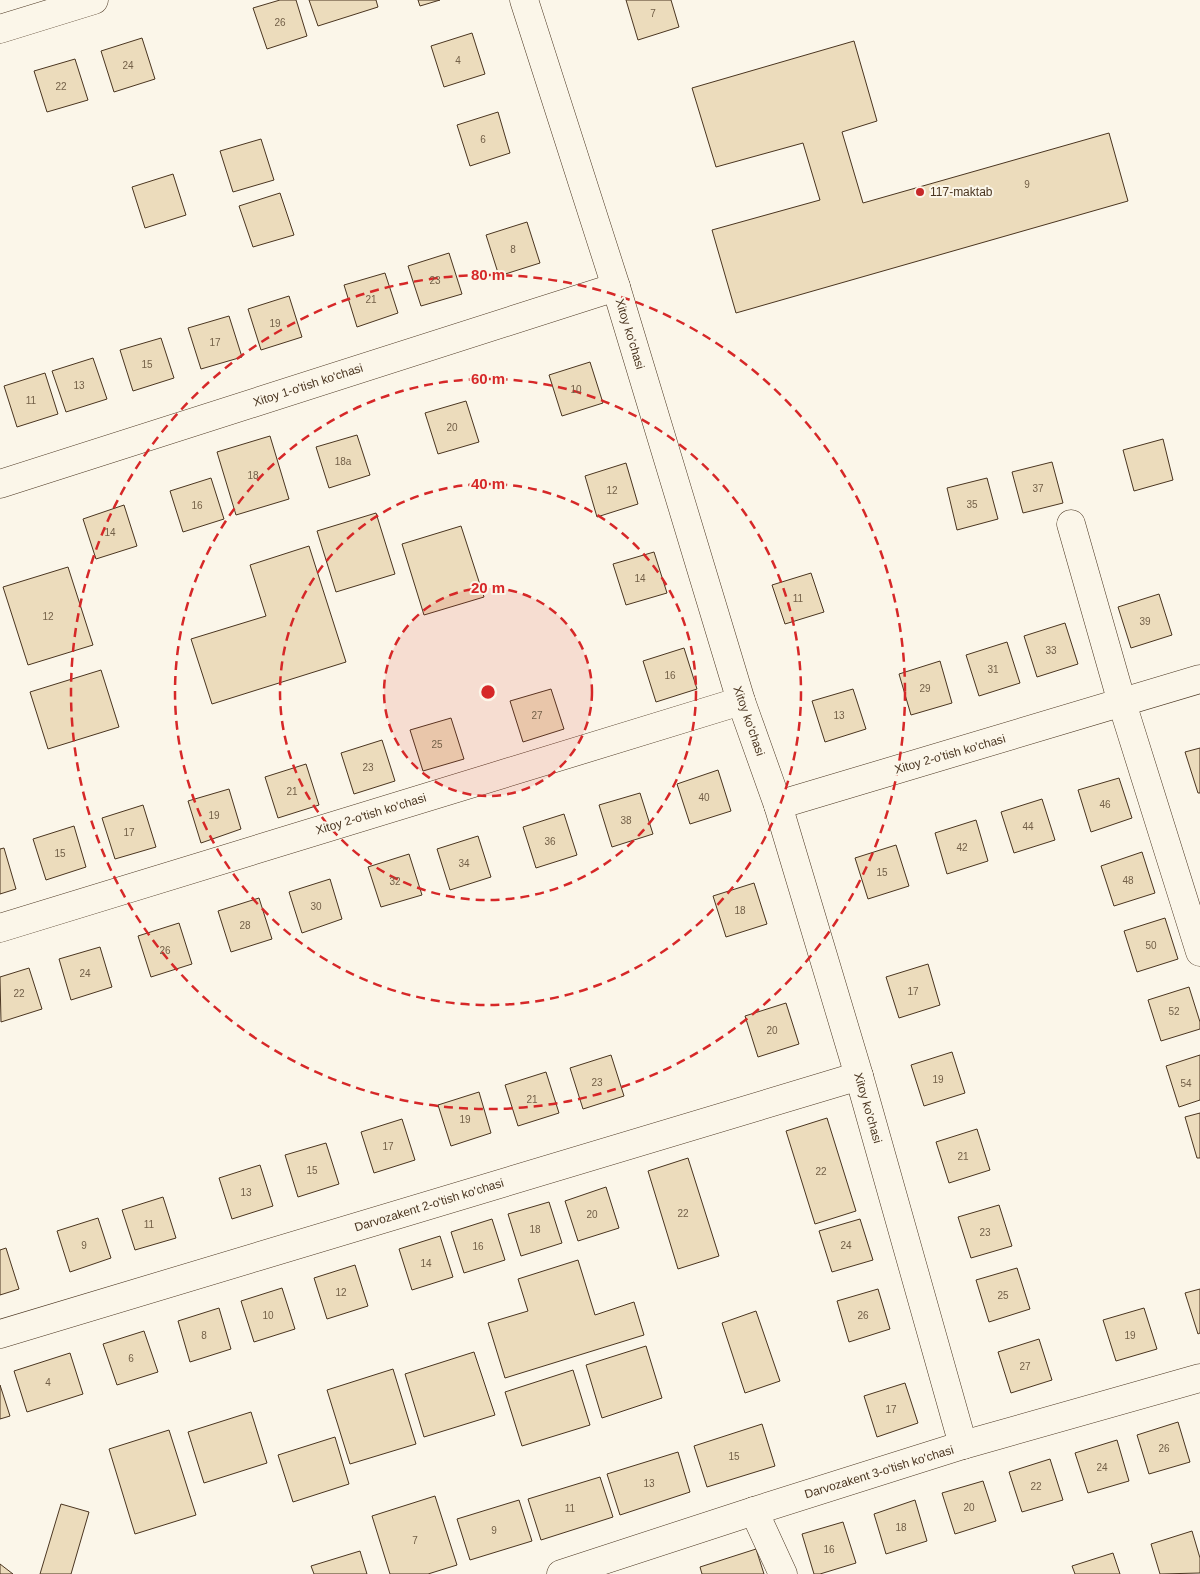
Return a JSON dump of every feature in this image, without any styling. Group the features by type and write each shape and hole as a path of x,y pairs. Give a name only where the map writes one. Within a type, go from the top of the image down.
{"street":[{"path":"0,29 94,0"},
{"name":"Xitoy ko'chasi","path":"524,0 616,287 741,701 778,805 859,1076 963,1445"},
{"name":"Xitoy 1-o'tish ko'chasi","path":"0,484 616,287"},
{"path":"1071,524 1122,703 1200,952"},
{"name":"Xitoy 2-o'tish ko'chasi","path":"778,805 1200,679"},
{"name":"Xitoy 2-o'tish ko'chasi","path":"0,928 741,701"},
{"name":"Darvozakent 2-o'tish ko'chasi","path":"0,1334 859,1076"},
{"name":"Darvozakent 3-o'tish ko'chasi","path":"561,1574 963,1445 1200,1378"},
{"path":"754,1511 783,1574"}],"building":[{"path":"280,0 296,0 307,36 267,49 253,8"},
{"path":"309,0 376,0 378,7 318,26"},
{"path":"418,0 440,0 420,6"},
{"path":"626,0 671,0 679,27 638,40"},
{"path":"472,33 485,74 444,87 431,46"},
{"path":"142,38 155,79 114,92 101,51"},
{"path":"854,41 877,121 842,132 863,203 1109,133 1128,201 736,313 712,230 820,200 803,143 716,167 692,88"},
{"path":"75,59 88,100 47,112 34,71"},
{"path":"498,112 510,153 470,166 457,125"},
{"path":"261,139 274,180 233,192 220,151"},
{"path":"173,174 186,215 145,228 132,187"},
{"path":"280,193 294,235 253,247 239,206"},
{"path":"527,222 540,263 499,276 486,235"},
{"path":"449,253 462,294 421,306 408,266"},
{"path":"385,273 398,313 357,327 344,285"},
{"path":"289,296 302,337 261,350 248,309"},
{"path":"229,316 242,357 201,369 188,328"},
{"path":"161,338 174,378 133,391 120,350"},
{"path":"93,358 107,399 66,412 52,371"},
{"path":"590,362 603,403 562,416 549,375"},
{"path":"45,373 58,414 17,427 4,386"},
{"path":"466,401 479,442 438,454 425,413"},
{"path":"357,435 370,475 329,488 316,447"},
{"path":"270,436 289,499 236,515 217,452"},
{"path":"1163,439 1173,480 1134,491 1123,450"},
{"path":"1052,462 1063,503 1023,513 1012,472"},
{"path":"626,463 638,504 597,517 585,476"},
{"path":"211,478 224,519 183,532 170,491"},
{"path":"987,478 998,519 957,530 947,488"},
{"path":"124,505 137,546 96,559 83,519"},
{"path":"376,513 395,574 336,592 317,531"},
{"path":"461,526 484,597 424,615 402,544"},
{"path":"309,546 346,662 212,704 191,639 266,616 250,565"},
{"path":"654,552 667,593 626,605 613,564"},
{"path":"68,567 93,645 28,665 3,587"},
{"path":"811,573 824,612 785,624 772,585"},
{"path":"1159,594 1172,635 1131,648 1118,607"},
{"path":"1065,623 1078,664 1037,677 1024,636"},
{"path":"1007,642 1020,683 979,696 966,655"},
{"path":"684,648 697,689 656,702 643,661"},
{"path":"940,661 952,703 911,715 899,674"},
{"path":"101,670 119,727 48,749 30,692"},
{"path":"551,689 564,729 523,742 510,701"},
{"path":"853,689 866,729 825,742 812,701"},
{"path":"451,718 464,759 423,771 410,730"},
{"path":"382,740 395,781 354,794 341,753"},
{"path":"1200,748 1200,793 1198,793 1185,752"},
{"path":"306,764 319,805 278,818 265,777"},
{"path":"718,770 731,811 690,824 677,784"},
{"path":"1119,778 1132,818 1091,832 1078,790"},
{"path":"229,789 241,829 201,843 188,801"},
{"path":"640,793 653,834 612,847 599,805"},
{"path":"1042,799 1055,840 1014,853 1001,812"},
{"path":"143,805 156,847 115,859 102,818"},
{"path":"564,814 577,855 536,868 523,827"},
{"path":"976,820 988,861 947,874 935,833"},
{"path":"74,826 86,867 46,880 33,839"},
{"path":"478,836 491,877 450,890 437,849"},
{"path":"896,845 909,886 868,899 855,858"},
{"path":"4,848 16,889 0,894 0,849"},
{"path":"1142,852 1155,893 1114,906 1101,866"},
{"path":"409,854 422,895 381,907 368,867"},
{"path":"330,879 342,919 302,933 289,892"},
{"path":"754,883 767,924 726,937 713,896"},
{"path":"259,898 272,939 231,952 218,911"},
{"path":"1165,918 1178,959 1137,972 1124,931"},
{"path":"179,923 192,964 151,977 138,936"},
{"path":"100,947 112,987 71,1000 59,959"},
{"path":"928,964 940,1005 899,1018 886,977"},
{"path":"29,968 42,1009 1,1022 0,977"},
{"path":"1189,987 1200,1022 1200,1029 1161,1041 1148,1000"},
{"path":"786,1003 799,1044 758,1057 745,1016"},
{"path":"952,1052 965,1093 924,1106 911,1065"},
{"path":"611,1055 624,1096 583,1109 570,1068"},
{"path":"1200,1055 1200,1100 1179,1107 1166,1066"},
{"path":"546,1072 559,1113 518,1126 505,1085"},
{"path":"479,1092 491,1133 451,1146 438,1105"},
{"path":"1200,1113 1200,1158 1197,1158 1185,1117"},
{"path":"827,1118 856,1211 815,1224 786,1131"},
{"path":"402,1119 415,1160 374,1173 361,1132"},
{"path":"977,1129 990,1170 949,1183 936,1142"},
{"path":"326,1143 339,1184 298,1197 285,1155"},
{"path":"688,1158 719,1256 678,1269 648,1171"},
{"path":"260,1165 273,1206 232,1219 219,1178"},
{"path":"606,1187 619,1228 578,1241 565,1201"},
{"path":"163,1197 176,1238 135,1250 122,1210"},
{"path":"549,1202 562,1243 521,1256 508,1214"},
{"path":"999,1205 1012,1246 971,1258 958,1217"},
{"path":"98,1218 111,1258 70,1272 57,1231"},
{"path":"492,1219 505,1260 464,1273 451,1232"},
{"path":"860,1219 873,1260 832,1272 819,1231"},
{"path":"440,1236 453,1277 412,1290 399,1249"},
{"path":"6,1248 19,1289 0,1295 0,1250"},
{"path":"578,1260 595,1315 634,1302 644,1335 505,1378 488,1323 528,1311 518,1279"},
{"path":"355,1265 368,1306 327,1319 314,1278"},
{"path":"1017,1268 1030,1309 989,1322 976,1280"},
{"path":"282,1288 295,1329 254,1342 241,1301"},
{"path":"878,1289 890,1329 849,1342 837,1301"},
{"path":"1200,1289 1200,1333 1198,1334 1185,1293"},
{"path":"219,1308 231,1349 190,1362 178,1321"},
{"path":"1144,1308 1157,1349 1116,1361 1103,1320"},
{"path":"756,1311 780,1381 745,1393 722,1323"},
{"path":"144,1331 158,1372 117,1385 103,1344"},
{"path":"1039,1339 1052,1380 1011,1393 998,1352"},
{"path":"646,1346 662,1398 602,1418 586,1365"},
{"path":"474,1352 495,1415 424,1437 405,1374"},
{"path":"70,1353 83,1394 27,1412 14,1371"},
{"path":"393,1369 416,1444 350,1464 327,1390"},
{"path":"573,1370 590,1425 522,1446 505,1392"},
{"path":"905,1383 918,1423 877,1437 864,1396"},
{"path":"0,1385 10,1416 0,1419"},
{"path":"251,1412 267,1463 204,1483 188,1432"},
{"path":"1178,1422 1190,1462 1149,1474 1137,1435"},
{"path":"762,1424 775,1466 707,1487 694,1446"},
{"path":"169,1430 196,1515 135,1534 109,1449"},
{"path":"335,1437 349,1484 293,1502 278,1455"},
{"path":"1117,1440 1129,1481 1088,1493 1075,1453"},
{"path":"678,1452 690,1492 620,1515 607,1474"},
{"path":"1050,1459 1063,1500 1022,1512 1009,1472"},
{"path":"600,1477 613,1517 541,1540 528,1499"},
{"path":"983,1481 996,1521 955,1534 942,1493"},
{"path":"435,1496 457,1565 428,1574 390,1574 372,1516"},
{"path":"519,1500 532,1541 470,1560 457,1519"},
{"path":"915,1500 927,1541 886,1554 874,1514"},
{"path":"61,1504 89,1512 71,1574 40,1574"},
{"path":"843,1522 856,1563 820,1574 814,1574 802,1534"},
{"path":"1192,1531 1200,1558 1200,1573 1160,1574 1151,1544"},
{"path":"756,1549 764,1574 702,1574 700,1567"},
{"path":"360,1551 367,1574 314,1574 311,1566"},
{"path":"1113,1553 1120,1574 1075,1574 1072,1566"},
{"path":"0,1564 13,1574 0,1574"}],"place":[{"name":"117-maktab","path":"920,192"}]}
